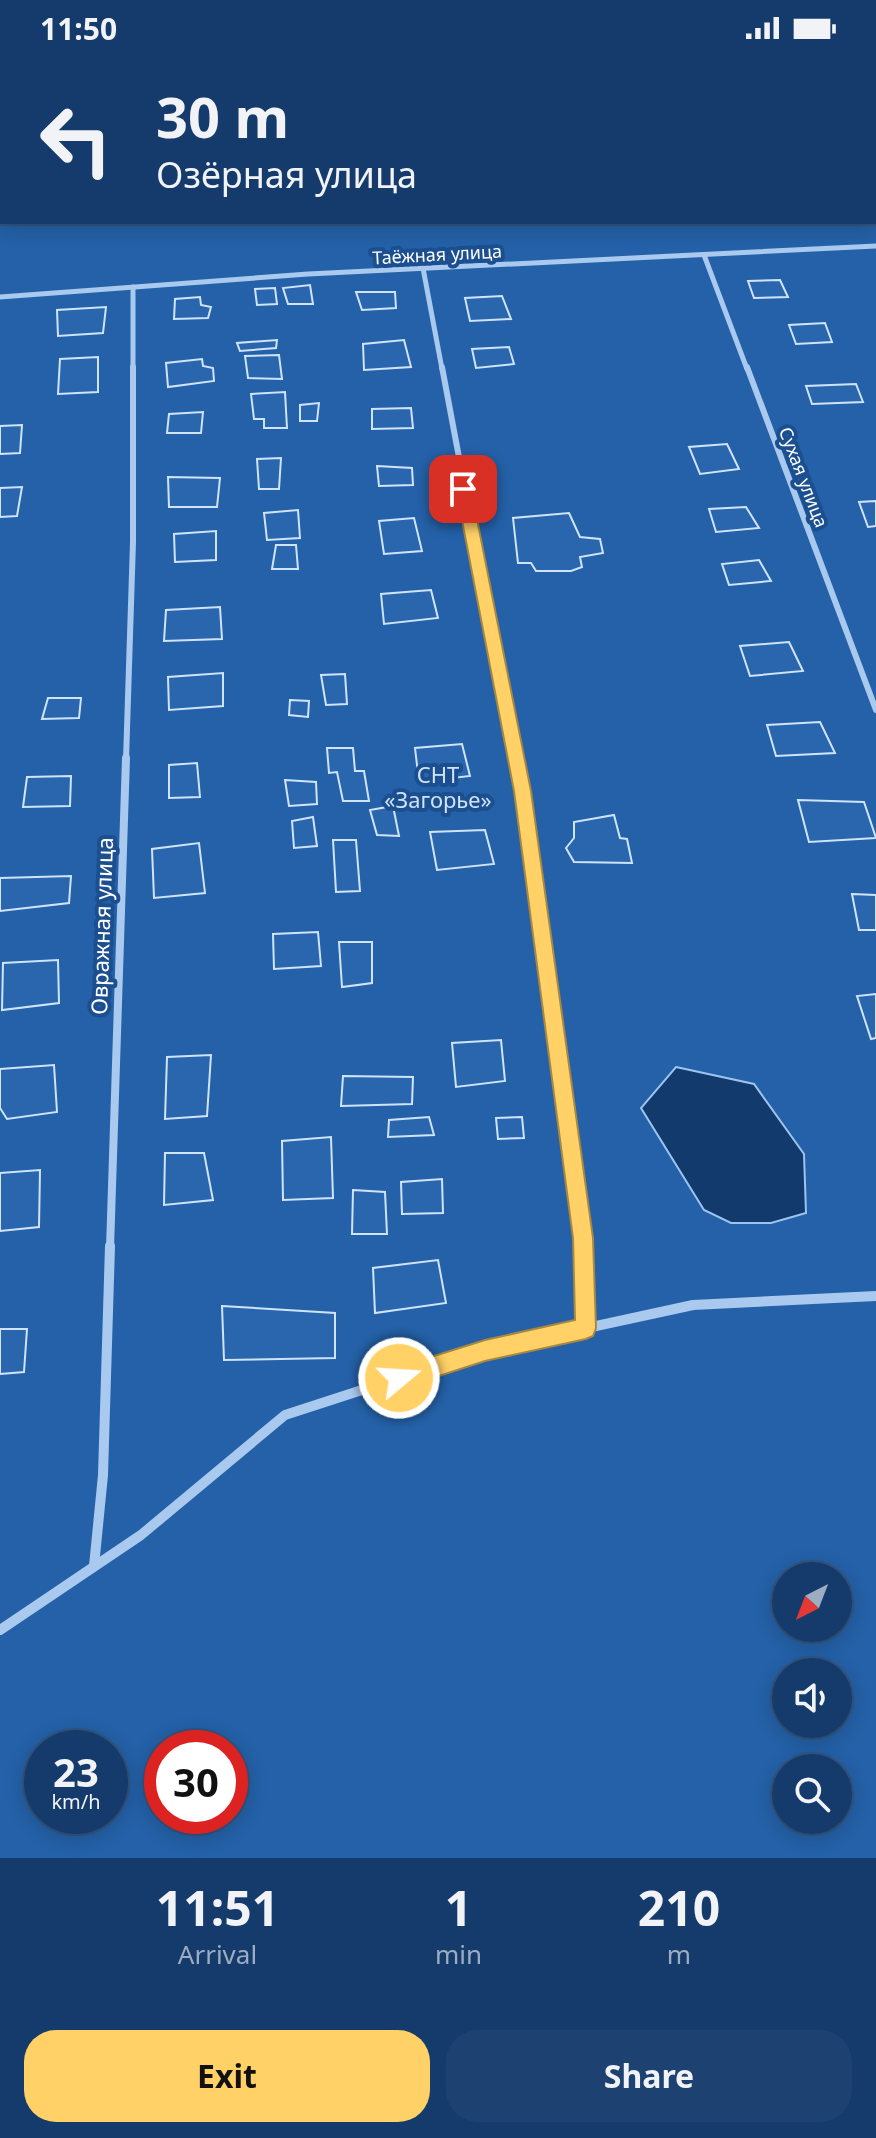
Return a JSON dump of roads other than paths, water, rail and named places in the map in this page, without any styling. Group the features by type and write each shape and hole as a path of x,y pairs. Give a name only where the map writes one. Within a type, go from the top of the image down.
{"street":[{"name":"Таёжная улица","path":"0,297 423,268 876,246"},
{"name":"Сухая улица","path":"704,255 876,710"},
{"path":"423,268 522,791 583,1238 586,1328"},
{"name":"Овражная улица","path":"94,1566 103,1459 133,542 133,287"},
{"path":"0,1630 141,1535 285,1415 485,1350 693,1305 876,1296"}],"park label":[{"name":"СНТ «Загорье»","path":"438,786"}]}
